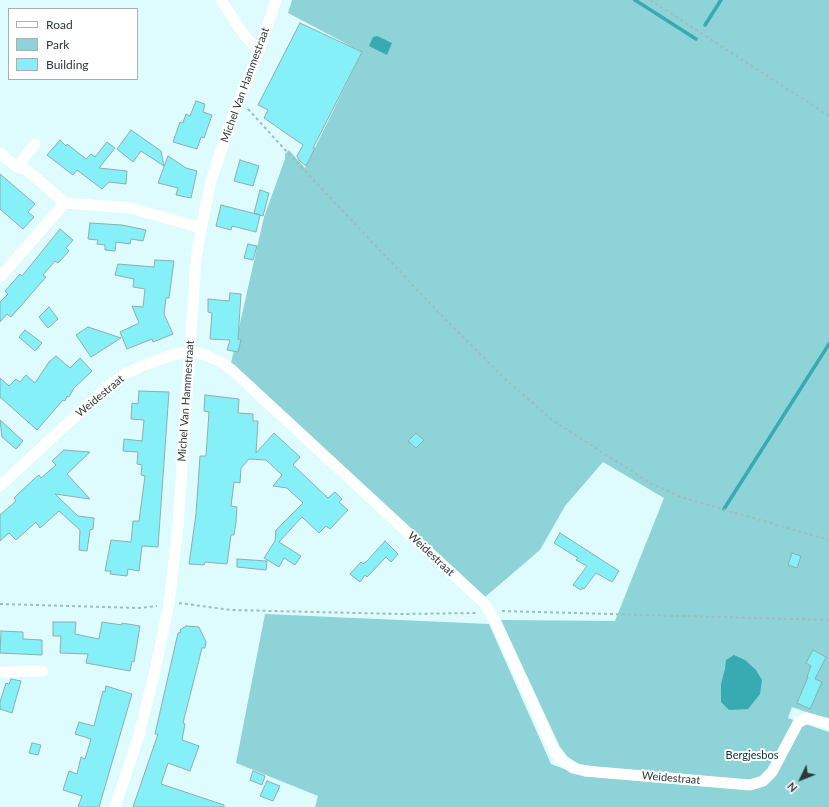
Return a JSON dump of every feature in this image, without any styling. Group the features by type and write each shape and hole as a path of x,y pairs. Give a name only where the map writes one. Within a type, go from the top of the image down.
{"street":[{"path":"221,0 244,35 259,51"},
{"name":"Michel Van Hammestraat","path":"115,807 139,735 156,671 169,604 178,526 189,352 200,228 212,181 276,0"},
{"path":"17,167 35,144"},
{"path":"0,153 17,167 27,170 64,203 131,208 200,228"},
{"path":"0,277 64,203"},
{"name":"Weidestraat","path":"0,486 107,387 125,374 144,365 176,354 189,352 211,357 232,370 484,603 496,622 555,752 564,762 573,768 585,771 750,785 763,781 772,772 798,723 807,718 829,724"},
{"path":"0,672 43,671"}],"path":[{"path":"650,0 829,116"},
{"path":"240,99 288,153 440,314 504,378 552,420 650,483 681,497 829,540"},
{"path":"0,604 139,608 169,604"}],"green space":[{"name":"Bergjesbos","path":"292,0 829,0 829,720 792,707 788,718 829,732 829,807 315,807 318,796 236,763 265,614 489,624 551,764 583,776 694,785 579,764 568,757 560,747 501,620 615,621 664,498 603,462 565,506 540,550 485,597 231,363 264,217 285,159 285,154 289,150 305,168 362,52 288,13"}],"shaded area":[{"path":"377,36 392,43 387,55 369,46 373,37"},
{"path":"734,655 745,660 756,670 762,680 760,694 748,709 729,710 721,702 721,684 726,660"}],"building":[{"path":"300,23 362,52 313,148 315,148 306,166 297,156 303,145 264,118 268,110 258,105"},
{"path":"196,101 205,104 203,112 212,115 204,138 201,137 197,149 173,142 180,122 183,123 186,114 190,116"},
{"path":"131,130 161,151 164,166 141,151 133,162 117,149"},
{"path":"60,140 66,146 67,144 86,159 91,154 95,157 107,142 115,148 99,168 127,171 126,184 109,182 102,189 77,170 73,175 47,155"},
{"path":"168,156 186,168 197,171 191,198 176,195 178,188 158,183"},
{"path":"240,160 259,166 253,186 234,181"},
{"path":"0,174 35,204 28,212 34,217 23,229 0,209"},
{"path":"260,190 269,193 263,216 254,213"},
{"path":"221,205 260,215 256,232 232,226 231,230 216,226"},
{"path":"90,223 122,225 146,230 143,241 131,239 130,244 116,242 115,251 105,250 105,245 97,244 98,240 88,239"},
{"path":"60,229 73,240 66,248 69,251 58,263 55,261 43,275 46,277 11,317 7,314 0,322 0,302 8,294 5,291 20,274 22,276"},
{"path":"248,244 257,246 253,260 244,258"},
{"path":"155,260 174,261 169,298 166,298 164,314 173,334 153,342 152,339 127,349 120,332 139,323 132,306 143,307 145,289 133,287 134,279 115,275 118,264 154,267"},
{"path":"230,293 241,294 238,339 241,340 238,352 227,350 230,340 210,339 212,313 208,312 208,299 229,301"},
{"path":"49,307 58,319 48,328 39,317"},
{"path":"88,327 121,338 91,357 76,335"},
{"path":"25,330 42,343 35,351 19,337"},
{"path":"56,356 70,368 80,358 92,371 74,388 69,397 67,396 65,401 63,400 37,430 0,397 0,378 9,386 16,379 20,382 26,375 35,383 49,362"},
{"path":"139,391 169,392 158,547 142,546 139,571 128,569 127,576 110,574 111,571 105,571 111,540 131,542 133,521 139,521 145,476 141,475 142,465 137,464 138,452 123,451 124,439 142,441 144,420 131,419 132,403 138,404"},
{"path":"205,395 239,399 238,413 253,414 253,421 258,421 256,453 274,433 300,457 293,465 328,498 335,492 342,499 339,502 348,510 330,529 326,526 319,533 302,517 279,542 301,556 295,565 284,558 279,567 264,558 275,541 276,530 303,503 287,488 273,486 282,475 266,460 249,459 241,468 240,483 234,482 231,506 237,507 236,522 234,535 231,535 227,564 205,562 204,565 189,564 196,514 200,456 206,456 209,412 204,411"},
{"path":"0,420 23,441 16,449 2,437"},
{"path":"416,433 424,440 416,448 408,441"},
{"path":"64,450 90,452 67,474 90,499 55,494 78,516 94,518 93,529 90,530 87,551 79,550 80,530 59,511 40,528 36,522 16,540 9,533 0,541 0,515 16,501 14,498 35,478 39,475 41,478 56,465 52,461"},
{"path":"560,533 619,571 612,582 596,573 584,589 582,588 581,590 573,585 587,566 576,560 578,558 554,543"},
{"path":"385,541 398,554 391,562 386,557 367,577 365,575 360,582 350,574 361,562 363,564 367,561"},
{"path":"792,553 801,556 797,568 788,565"},
{"path":"237,559 267,561 266,570 237,567"},
{"path":"53,622 76,622 75,634 99,639 102,622 140,626 134,662 132,661 130,671 86,663 88,654 60,653 61,636 53,636"},
{"path":"186,626 199,627 206,642 205,648 202,648 183,723 185,724 182,740 199,746 190,771 168,763 161,784 224,805 224,807 133,807 158,734 155,734 178,633 181,632 180,630"},
{"path":"1,631 23,632 23,639 42,640 42,655 0,653"},
{"path":"813,650 826,657 815,679 822,682 810,709 797,703 808,677 811,666 806,663"},
{"path":"11,679 21,681 12,713 0,709 0,702 6,683 9,684"},
{"path":"106,686 132,694 99,807 78,807 82,796 63,790 69,771 77,774 81,757 85,759 91,739 75,734 79,722 94,726 103,691 105,692"},
{"path":"32,743 41,745 38,755 29,753"},
{"path":"253,771 265,776 262,785 250,780"},
{"path":"267,781 280,786 273,801 260,796"}],"waterway":[{"path":"635,0 696,39"},
{"path":"705,25 721,0"},
{"path":"724,509 829,344"}]}
